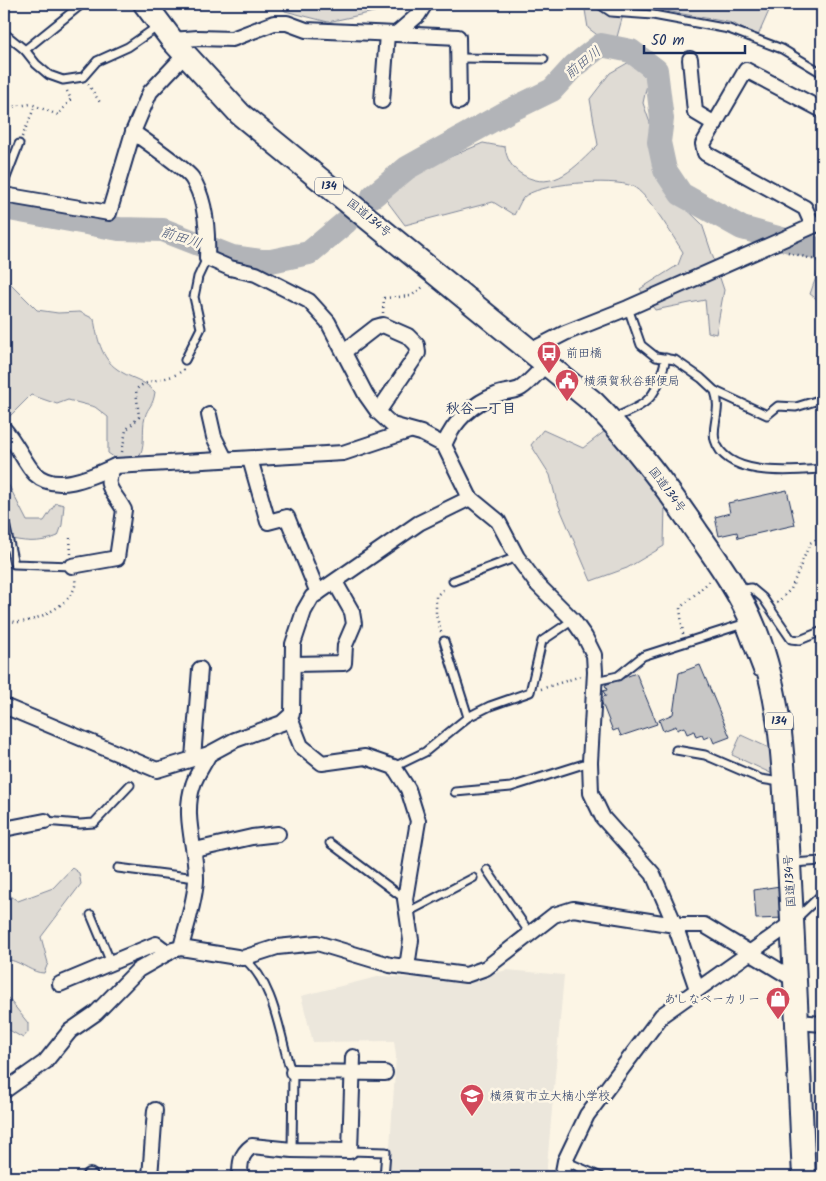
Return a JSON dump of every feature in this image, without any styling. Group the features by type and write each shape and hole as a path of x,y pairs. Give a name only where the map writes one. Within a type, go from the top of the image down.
{"highway":[{"name":"国道134号","path":"145,4 172,40 240,114 593,402 611,420 671,495 724,570 736,591 755,629 766,687 779,717 793,922 794,980 798,1022 804,1177"}],"street":[{"path":"382,101 391,34 418,14 425,4"},
{"path":"4,195 109,213 133,132 172,40 198,38 232,39 274,23 287,23 306,30 458,37 460,102"},
{"path":"690,59 695,112 715,124"},
{"path":"444,446 450,431 464,413 483,400 500,393 520,389 538,358 565,333 628,308 818,224 805,208 705,153 703,144 746,70 822,110"},
{"path":"133,132 191,177 202,206 208,238 206,258 230,268 256,274 309,301 328,322 345,351 366,395 378,412 392,425 410,432 421,433 444,446 470,498 498,521 517,557 537,584 573,620 585,637 594,656 595,677 590,762 591,793 603,818 653,874 675,925 697,989"},
{"path":"345,351 376,327 383,325 408,336 417,345 418,353 378,412"},
{"path":"209,415 214,437 224,459"},
{"path":"4,430 14,440 34,473 43,479 65,483 118,466 343,453 410,432"},
{"path":"250,459 268,522 287,517 318,593"},
{"path":"72,566 117,558 124,510 108,486 108,475 118,466"},
{"path":"4,706 157,770 209,754 235,740 282,723 290,718 292,714 293,644 304,611 312,597 419,523 470,498"},
{"path":"294,664 344,663 345,645 354,624 352,612 335,582"},
{"path":"193,758 200,669"},
{"path":"290,718 301,746 322,763 365,756 394,767 408,789 418,821 406,906 411,940 407,967"},
{"path":"4,1091 45,1062 70,1031 96,1013 138,970 174,950 196,878 195,850 191,838 189,811 193,785 209,754"},
{"path":"4,826 8,828 45,821"},
{"path":"195,850 252,836 278,834"},
{"path":"60,984 156,944 174,950 243,958 277,948 317,944 390,965 466,974 486,968 529,932 554,915 573,909 675,925 704,925 794,980"},
{"path":"562,1177 565,1161 587,1115 662,1015 793,922"},
{"path":"798,1022 822,1024"},
{"path":"240,1177 240,1162 244,1152 252,1146 292,1150 350,1151 353,1057"},
{"path":"294,1072 385,1073"},
{"path":"150,1177 155,1110"}],"lane":[{"path":"25,50 82,4"},
{"path":"599,4 611,12 653,15 729,29 750,39 782,49 822,73"},
{"path":"4,33 25,50 42,70 64,80 83,77 97,61 128,47 172,40"},
{"path":"459,58 544,59"},
{"path":"4,183 19,144"},
{"path":"185,360 201,328 194,297 198,277 206,258"},
{"path":"628,308 641,345 656,357 675,360 701,378 715,391 767,415 778,406 796,407 822,399"},
{"path":"611,420 641,406 652,397 659,384 666,358"},
{"path":"715,391 719,403 714,439 722,454 736,464 753,469 799,471 822,468"},
{"path":"4,519 14,564 72,566"},
{"path":"453,581 517,557"},
{"path":"736,591 751,588 763,598 791,639 800,640 822,631"},
{"path":"394,767 425,752 468,717 490,706 530,692 542,641 573,620"},
{"path":"595,677 613,678 643,656 740,625 766,687"},
{"path":"444,641 468,717"},
{"path":"676,750 704,755 761,779 785,783"},
{"path":"455,792 511,787 590,762"},
{"path":"45,821 80,824 94,823 130,785"},
{"path":"330,843 406,906 473,878"},
{"path":"789,863 822,861"},
{"path":"118,868 196,878"},
{"path":"487,870 529,932"},
{"path":"793,922 822,894"},
{"path":"91,916 111,963"},
{"path":"243,958 252,965 262,982 272,1005 289,1065 294,1072 292,1150"},
{"path":"350,1151 386,1152 384,1177"},
{"path":"565,1161 601,1177"}],"path":[{"path":"83,77 101,104"},
{"path":"4,108 31,104 58,114 65,109 71,99 64,80"},
{"path":"19,144 36,106"},
{"path":"769,246 822,262"},
{"path":"383,325 384,298 411,296 437,274"},
{"path":"118,466 126,430 139,417 136,390 141,385 179,374 184,369 185,360"},
{"path":"771,610 791,589 810,543 822,536"},
{"path":"684,643 680,608 724,570"},
{"path":"444,641 436,615 436,596 453,581"},
{"path":"4,618 17,622 54,612 73,592"},
{"path":"530,692 595,677"}],"shaded area":[{"path":"279,4 410,4 328,22 285,11"},
{"path":"584,4 626,4 617,37 600,37 588,28"},
{"path":"627,4 772,4 757,38 733,23"},
{"path":"631,61 648,80 643,103 650,123 664,187 702,224 724,290 716,334 708,332 705,300 655,310 640,289 678,265 683,252 653,206 632,186 609,182 575,183 531,193 523,198 514,215 493,202 405,225 384,197 405,176 483,143 505,147 508,159 519,173 534,180 545,181 564,175 598,145 590,99 610,73"},
{"path":"819,269 822,270 822,303 810,294"},
{"path":"4,277 37,310 58,313 80,312 94,319 101,347 107,359 122,372 150,387 155,392 145,417 143,445 137,459 118,460 108,453 108,417 95,407 68,400 57,404 31,395 10,416 4,412"},
{"path":"609,428 665,505 664,546 627,568 591,581 556,499 550,475 531,445 543,430 583,448"},
{"path":"4,476 27,521 44,521 56,503 64,505 62,525 58,536 51,539 31,541 4,537"},
{"path":"741,735 778,752 779,777 732,755"},
{"path":"72,868 79,873 81,884 41,937 48,963 44,973 10,960 4,964 4,884 5,892 18,901 53,888"},
{"name":"横須賀市立大楠小学校","path":"507,970 564,975 546,1177 388,1177 396,1056 394,1041 313,1042 301,996 381,976 462,981"},
{"path":"4,993 28,1023 28,1032 23,1038 4,1027"}],"building":[{"path":"787,490 795,525 738,538 737,532 719,536 715,517 730,513 728,503"},
{"path":"700,665 730,737 714,743 711,736 704,739 702,735 696,737 694,731 687,734 684,727 677,730 676,726 663,731 659,720 673,714 679,673"},
{"path":"636,673 657,724 621,736 618,729 613,731 600,698 606,696 603,691 607,690 605,685"},
{"path":"780,886 785,918 756,919 754,890"}],"waterway":[{"name":"前田川","path":"373,196 407,168 509,111 552,90 574,66 601,45 631,51 656,70 662,119 659,142 665,170 681,194 742,228 822,250"},
{"name":"前田川","path":"4,208 119,229 163,230 232,257 261,261 271,261 309,253 346,222"}],"place":[{"name":"前田橋","path":"549,374"},
{"name":"横須賀秋谷郵便局","path":"567,402"},
{"name":"あしなベーカリー","path":"778,1020"},
{"name":"横須賀市立大楠小学校","path":"472,1117"}],"district":[{"name":"秋谷一丁目","path":"481,409"}]}
